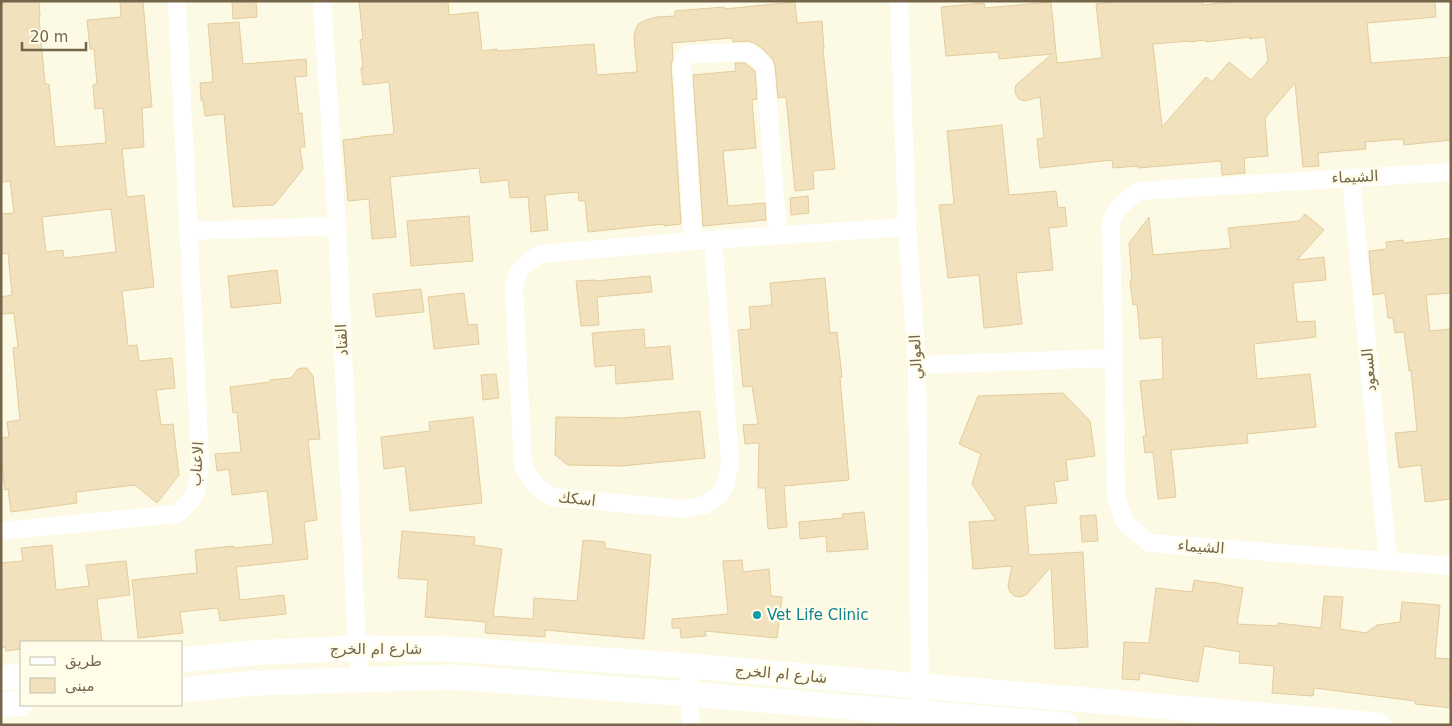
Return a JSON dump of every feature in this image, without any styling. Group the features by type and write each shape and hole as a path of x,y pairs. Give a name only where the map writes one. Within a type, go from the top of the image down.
{"street":[{"name":"الاعناب","path":"1,531 177,514 193,498 198,484 200,460 177,1"},
{"name":"القتاد","path":"322,1 337,226 360,679"},
{"name":"العوالي","path":"899,1 907,227 917,365 919,713"},
{"path":"694,241 682,64 684,58 690,54 748,52 758,58 765,68 778,236"},
{"name":"الشيماء","path":"1451,172 1139,190 1114,213 1111,223 1116,497 1125,522 1149,543 1451,566"},
{"name":"السعود","path":"1351,178 1388,562"},
{"path":"189,231 337,226"},
{"name":"اسكك","path":"713,240 730,462 726,483 719,495 705,505 684,509 553,497 539,490 523,465 514,288 519,271 527,263 540,254 694,241 907,227"},
{"path":"917,365 1113,358"},
{"name":"شارع ام الخرج","path":"182,660 250,653 357,648 449,650 689,666 1379,725"},
{"path":"689,666 691,725"},
{"path":"1,678 20,676"},
{"name":"شارع ام الخرج","path":"182,690 256,683 450,677 689,694 1066,725"},
{"path":"1,705 20,704"}],"building":[{"path":"1,1 39,1 45,84 49,84 55,147 106,143 103,108 95,109 93,85 97,84 94,49 90,49 87,20 121,17 120,1 143,1 152,107 142,108 144,147 122,149 127,197 144,195 154,287 122,291 128,346 137,345 139,361 172,358 175,388 156,390 161,425 173,424 179,475 157,503 135,485 76,492 77,503 11,512 8,489 5,490 1,459 1,438 9,437 7,422 20,420 13,348 18,347 14,313 1,314 1,297 12,295 8,253 1,254 1,214 14,213 10,181 1,182","holes":["111,209 116,252 64,258 63,250 46,252 42,217"]},
{"path":"232,1 256,1 257,17 233,19"},
{"path":"359,1 448,1 449,15 478,12 482,51 594,44 597,75 637,72 635,31 638,24 646,20 675,16 675,11 724,7 724,9 795,2 797,23 822,21 835,169 813,171 814,189 795,191 786,97 778,98 775,66 773,60 763,49 748,41 733,42 732,38 672,43 673,58 671,65 681,224 588,232 585,201 579,201 578,192 545,195 548,230 531,232 528,197 510,198 508,180 481,183 479,168 390,177 396,237 372,239 369,199 348,201 343,140 394,134 389,82 363,85 360,40 363,39"},
{"path":"1120,1 1202,1 1203,5 1240,1 1435,1 1436,17 1367,23 1371,63 1451,57 1451,140 1404,145 1403,139 1365,142 1366,149 1318,153 1319,166 1303,167 1295,83 1265,118 1268,156 1244,158 1245,173 1222,175 1221,161 1138,168 1138,166 1113,168 1112,160 1040,168 1037,139 1044,138 1040,97 1024,101 1019,99 1015,90 1016,85 1052,54 999,59 998,52 946,56 941,7 984,3 985,8 1051,2 1057,63 1102,58 1096,4","holes":["1251,37 1249,39 1265,37 1268,61 1251,80 1229,62 1212,82 1206,77 1162,127 1153,44 1206,40 1206,42"]},
{"path":"239,22 243,64 306,59 307,76 295,77 299,114 302,113 305,147 300,147 303,169 274,205 233,207 224,114 205,116 203,100 201,100 200,83 213,82 208,24"},
{"path":"735,63 745,63 755,71 757,99 752,100 756,148 723,151 728,206 765,203 766,220 703,226 693,75 736,71"},
{"path":"1002,125 1009,195 1056,191 1058,208 1065,207 1067,226 1049,228 1053,270 1016,273 1022,324 984,328 979,275 948,278 939,205 954,204 947,131"},
{"path":"808,196 809,213 791,215 790,198"},
{"path":"1305,214 1324,230 1297,260 1324,257 1326,280 1293,283 1297,322 1315,321 1316,337 1254,344 1257,379 1310,374 1316,427 1247,434 1248,443 1171,450 1176,497 1158,499 1153,452 1145,453 1143,436 1146,436 1140,381 1163,379 1162,337 1140,339 1137,304 1133,305 1130,281 1132,281 1129,243 1149,217 1153,255 1231,248 1228,228 1299,221"},
{"path":"469,216 473,261 411,266 407,221"},
{"path":"1451,238 1451,293 1426,295 1430,331 1451,329 1451,499 1425,502 1421,465 1399,468 1395,433 1417,431 1411,370 1409,371 1404,332 1395,333 1393,318 1388,318 1385,293 1373,295 1369,251 1387,249 1386,242 1403,240 1404,243"},
{"path":"277,270 281,303 231,308 228,276"},
{"path":"650,276 652,292 597,297 599,325 581,326 576,281"},
{"path":"825,278 830,333 837,332 849,480 784,486 787,527 768,529 765,488 758,488 759,443 745,444 743,425 758,424 752,386 743,387 738,330 751,329 749,307 772,305 770,283"},
{"path":"421,289 424,312 376,317 373,294"},
{"path":"464,293 468,325 477,324 479,344 434,349 428,297"},
{"path":"644,329 645,348 670,346 673,379 616,384 615,365 595,367 592,333"},
{"path":"307,368 313,376 320,439 308,440 317,520 304,522 308,559 236,567 240,600 284,595 286,614 220,621 218,608 180,612 183,633 138,638 132,580 197,573 195,550 273,544 267,491 232,495 229,469 217,471 215,454 241,452 237,412 233,413 230,387 291,378 298,369"},
{"path":"496,374 499,398 483,400 481,375"},
{"path":"1063,393 1090,421 1095,456 1066,460 1068,480 1054,482 1057,503 1025,506 1029,555 1083,552 1088,647 1055,649 1051,567 1026,595 1020,597 1014,596 1008,586 1012,566 973,569 969,522 996,520 972,484 981,454 959,444 978,396"},
{"path":"700,411 705,458 621,466 568,465 555,455 556,417 622,418"},
{"path":"473,417 482,503 410,511 405,466 384,469 381,437 430,431 429,422"},
{"path":"864,512 868,549 827,552 826,536 800,539 799,522 843,518 842,514"},
{"path":"1096,515 1098,541 1082,542 1080,516"},
{"path":"402,531 475,537 474,545 502,549 493,616 533,619 534,598 577,601 583,540 605,542 605,548 651,555 644,639 545,630 545,637 485,633 486,622 425,617 428,580 398,578"},
{"path":"52,545 56,590 89,586 86,565 126,561 130,595 97,599 102,641 20,641 20,649 6,651 5,647 1,648 1,563 23,561 21,548"},
{"path":"742,560 743,572 769,569 771,596 782,597 777,638 705,631 706,636 681,638 680,628 672,628 672,619 728,614 723,561"},
{"path":"1194,580 1243,588 1237,624 1278,626 1278,623 1321,628 1324,596 1343,597 1340,629 1366,633 1377,625 1400,622 1402,602 1440,605 1435,658 1451,659 1449,690 1451,690 1451,708 1415,704 1415,701 1314,688 1313,696 1272,693 1274,666 1239,663 1240,652 1204,646 1198,682 1140,673 1139,680 1122,679 1124,642 1149,643 1156,588 1192,592"}],"place":[{"name":"Vet Life Clinic","path":"757,615"}]}
